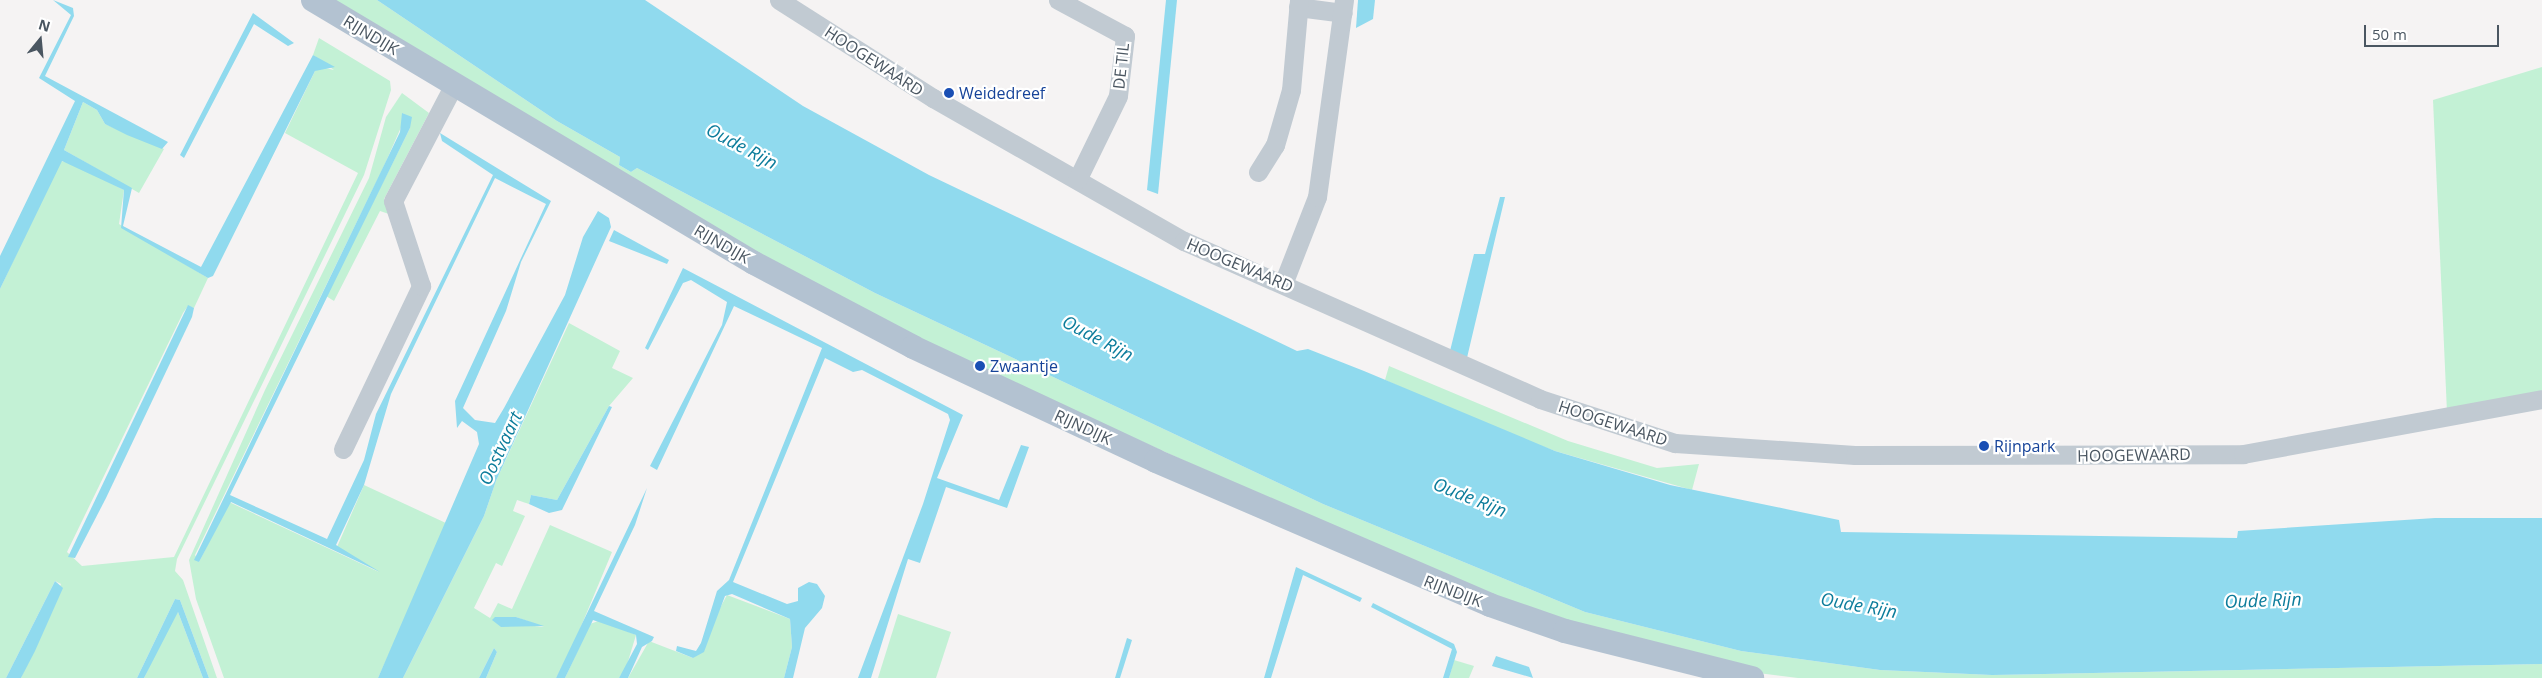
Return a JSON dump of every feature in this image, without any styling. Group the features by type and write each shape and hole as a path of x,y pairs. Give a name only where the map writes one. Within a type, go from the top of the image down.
{"main road":[{"name":"RIJNDIJK","path":"314,0 454,86 844,312 1156,461 1490,606 1564,631 1752,678"}],"street":[{"name":"HOOGEWAARD","path":"779,0 933,98 1184,242 1283,284 1540,399 1675,443 1855,455 2243,454 2542,399"},
{"path":"1058,0 1078,4"},
{"name":"DE TIL","path":"1077,180 1118,96 1125,36 1078,4"},
{"path":"1258,172 1275,145 1291,90 1298,4 1343,7 1317,197 1283,284"},
{"path":"343,449 421,286 393,201 454,86"}],"green space":[{"path":"326,0 377,0 557,121 620,157 619,165 631,172 637,168 875,293 1323,504 1585,612 1741,651 1880,670 1992,675 2542,664 2542,678 1798,678 1758,673 1546,624 1001,378 763,260"},
{"path":"319,38 390,81 391,90 364,175 177,559 175,571 183,580 217,678 209,678 180,600 175,599 137,678 21,678 61,584 55,581 6,678 0,678 0,289 58,165 61,161 74,164 124,190 119,224 208,278 194,308 188,306 183,313 67,552 82,566 174,557 358,173 285,133 315,71 321,67 334,70 313,55"},
{"path":"2542,67 2542,397 2447,412 2433,100"},
{"path":"402,93 429,113 384,199 389,214 380,211 334,301 326,296 410,128 403,113 402,125 384,166 195,555 199,562 229,502 379,572 337,547 364,485 448,524 378,678 224,678 196,599 189,560 265,390 369,178 386,117"},
{"path":"83,102 97,110 105,124 164,149 139,193 64,150"},
{"path":"569,323 620,351 612,368 633,378 609,406 557,500 531,495 529,504 517,500 513,511 525,516 502,566 496,563 474,608 490,618 498,603 512,609 550,525 612,552 572,648 556,678 486,678 497,652 494,648 479,678 403,678 484,516 496,481","holes":["495,617 516,617 544,627 515,624"]},
{"path":"1389,366 1568,441 1657,468 1699,464 1692,490 1555,451 1483,424 1385,380"},
{"path":"727,595 790,619 792,647 784,678 628,678 649,641 693,658"},
{"path":"178,612 203,678 144,678 174,614"},
{"path":"898,614 951,632 936,678 878,678"},
{"path":"601,620 636,635 626,668 619,678 565,678 590,624"},
{"path":"1454,660 1474,666 1469,678 1449,678"}],"water":[{"path":"53,0 73,8 74,16 45,76 168,142 162,149 127,135 105,124 97,110 83,102 64,150 132,188 123,226 201,267 313,55 335,67 315,71 213,276 208,278 121,228 124,190 62,161 0,289 0,256 75,101 39,78 71,15"},
{"name":"Oude Rijn","path":"377,0 645,0 803,106 929,175 1297,351 1308,349 1555,451 1670,485 1839,520 1841,532 2237,538 2238,531 2435,518 2542,518 2542,664 1992,675 1880,670 1741,651 1585,612 1323,504 875,293 637,168 631,172 619,165 620,157 557,121"},
{"path":"1166,0 1177,0 1158,194 1147,190"},
{"path":"1358,0 1375,0 1373,19 1356,28"},
{"path":"253,13 294,43 288,46 254,24 184,158 180,155"},
{"name":"Oostvaart","path":"402,113 412,117 410,128 230,495 327,539 364,460 376,414 493,175 442,141 440,133 551,201 521,262 506,311 463,408 475,420 495,423 504,408 565,295 583,237 598,211 609,218 611,227 496,481 484,516 403,678 378,678 479,444 477,432 462,421 457,428 455,401 546,204 495,178 391,394 364,485 336,545 380,572 231,502 199,562 194,560 400,132"},
{"path":"1500,197 1505,197 1466,362 1449,355 1474,254 1485,254"},
{"path":"614,230 669,260 667,264 609,241"},
{"path":"683,268 963,415 937,478 999,500 1021,445 1029,447 1007,508 946,487 920,563 908,559 871,678 858,678 923,504 950,420 948,414 862,370 853,372 825,358 733,582 787,604 798,601 798,588 809,582 817,584 825,596 822,608 805,628 793,678 784,678 792,647 790,619 732,594 725,596 704,652 693,658 676,651 677,646 696,651 701,643 717,591 729,580 822,348 734,306 657,470 650,466 722,325 727,302 691,280 683,283 648,350 645,348"},
{"path":"188,305 194,308 192,317 106,498 75,558 68,557"},
{"path":"609,406 612,407 562,510 549,513 529,504 531,495 557,500"},
{"path":"647,488 635,525 594,611 654,637 652,641 642,647 628,678 619,678 637,644 636,635 593,620 565,678 556,678"},
{"path":"1296,567 1362,598 1360,602 1303,575 1271,678 1264,678"},
{"path":"55,581 63,588 35,651 21,678 6,678"},
{"path":"175,599 180,600 209,678 203,678 178,612 144,678 137,678"},
{"path":"1373,603 1454,644 1457,652 1449,678 1443,678 1452,649 1371,607"},
{"path":"495,617 516,617 544,626 501,627 492,620"},
{"path":"1127,638 1132,640 1120,678 1115,678"},
{"path":"494,648 497,652 486,678 479,678"},
{"path":"1496,656 1529,667 1533,678 1492,666"}],"place":[{"name":"Weidedreef","path":"949,93"},
{"name":"Zwaantje","path":"980,366"},
{"name":"Rijnpark","path":"1984,446"}]}
